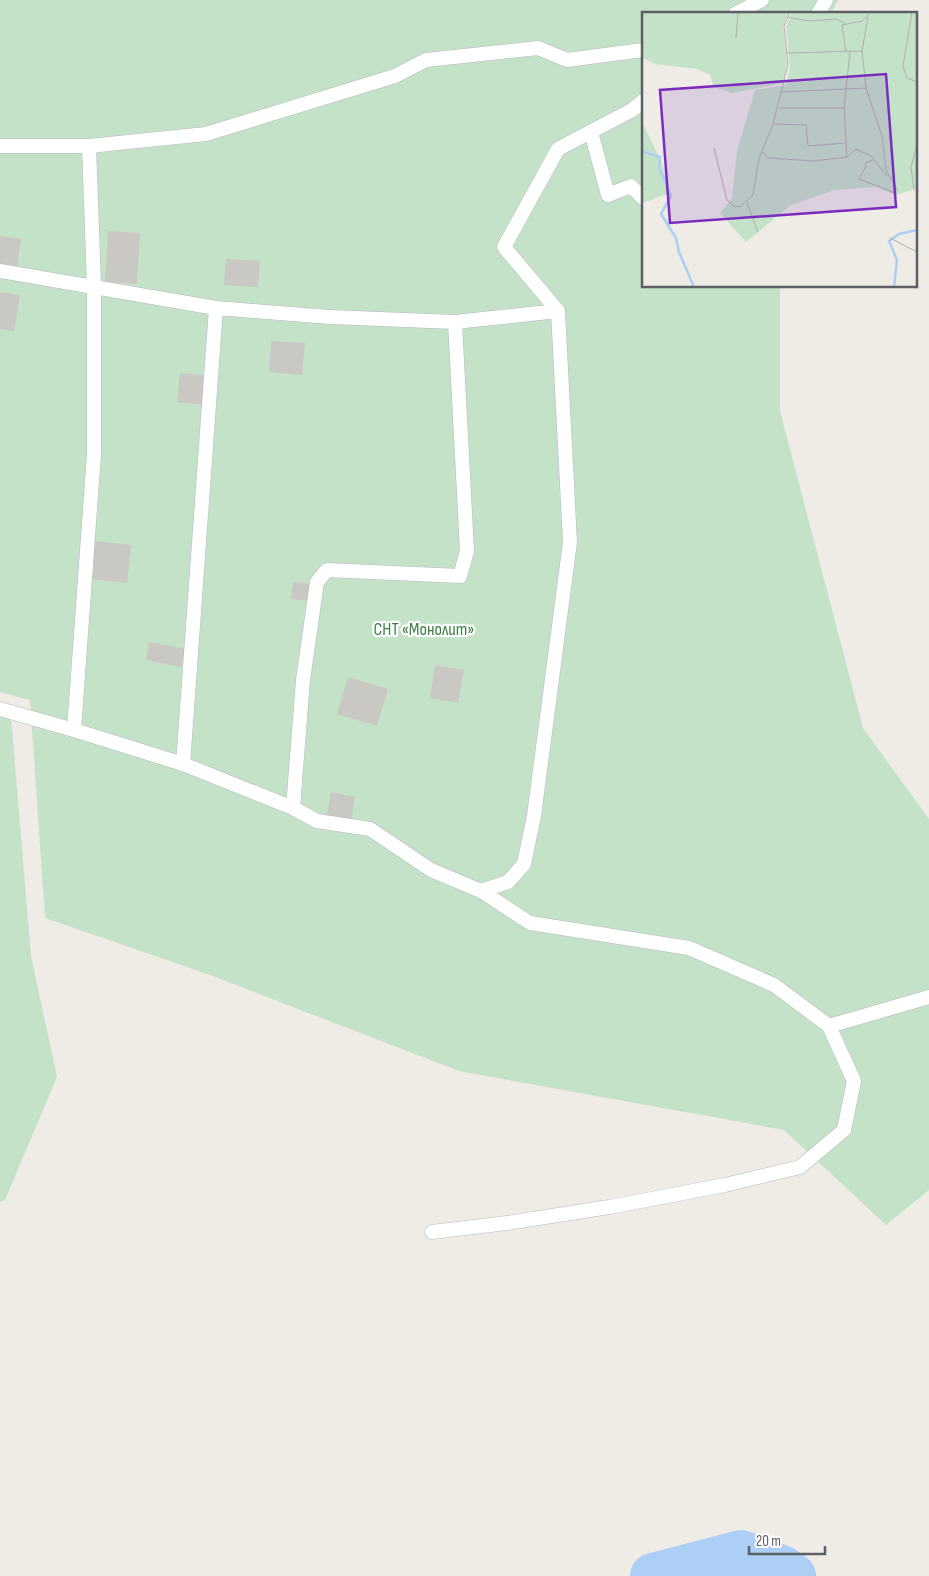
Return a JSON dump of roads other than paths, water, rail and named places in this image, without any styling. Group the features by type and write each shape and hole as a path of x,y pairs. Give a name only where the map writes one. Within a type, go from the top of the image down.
{"lane":[{"path":"739,12 762,0"},
{"path":"819,12 826,0"},
{"path":"0,146 89,146 206,134 395,76 426,60 538,48 567,60 642,50"},
{"path":"481,891 508,882 524,864 534,816 570,542 558,311 504,247 558,149 632,110 642,102"},
{"path":"591,132 608,194 631,186 642,197"},
{"path":"74,730 94,454 94,286 89,146"},
{"path":"0,271 216,308 330,317 455,322 558,311"},
{"path":"183,764 216,308"},
{"path":"293,808 304,680 317,582 326,570 460,576 467,551 455,322"},
{"path":"0,709 183,764 293,808 317,821 370,829 431,870 481,891 530,924 690,948 774,984 829,1026 854,1080 844,1130 800,1167 610,1207 507,1223 432,1232"},
{"path":"829,1026 929,997"}],"waterway":[{"path":"653,1576 741,1553 782,1568 793,1576"}],"park label":[{"name":"СНТ «Монолит»","path":"424,629"}]}
